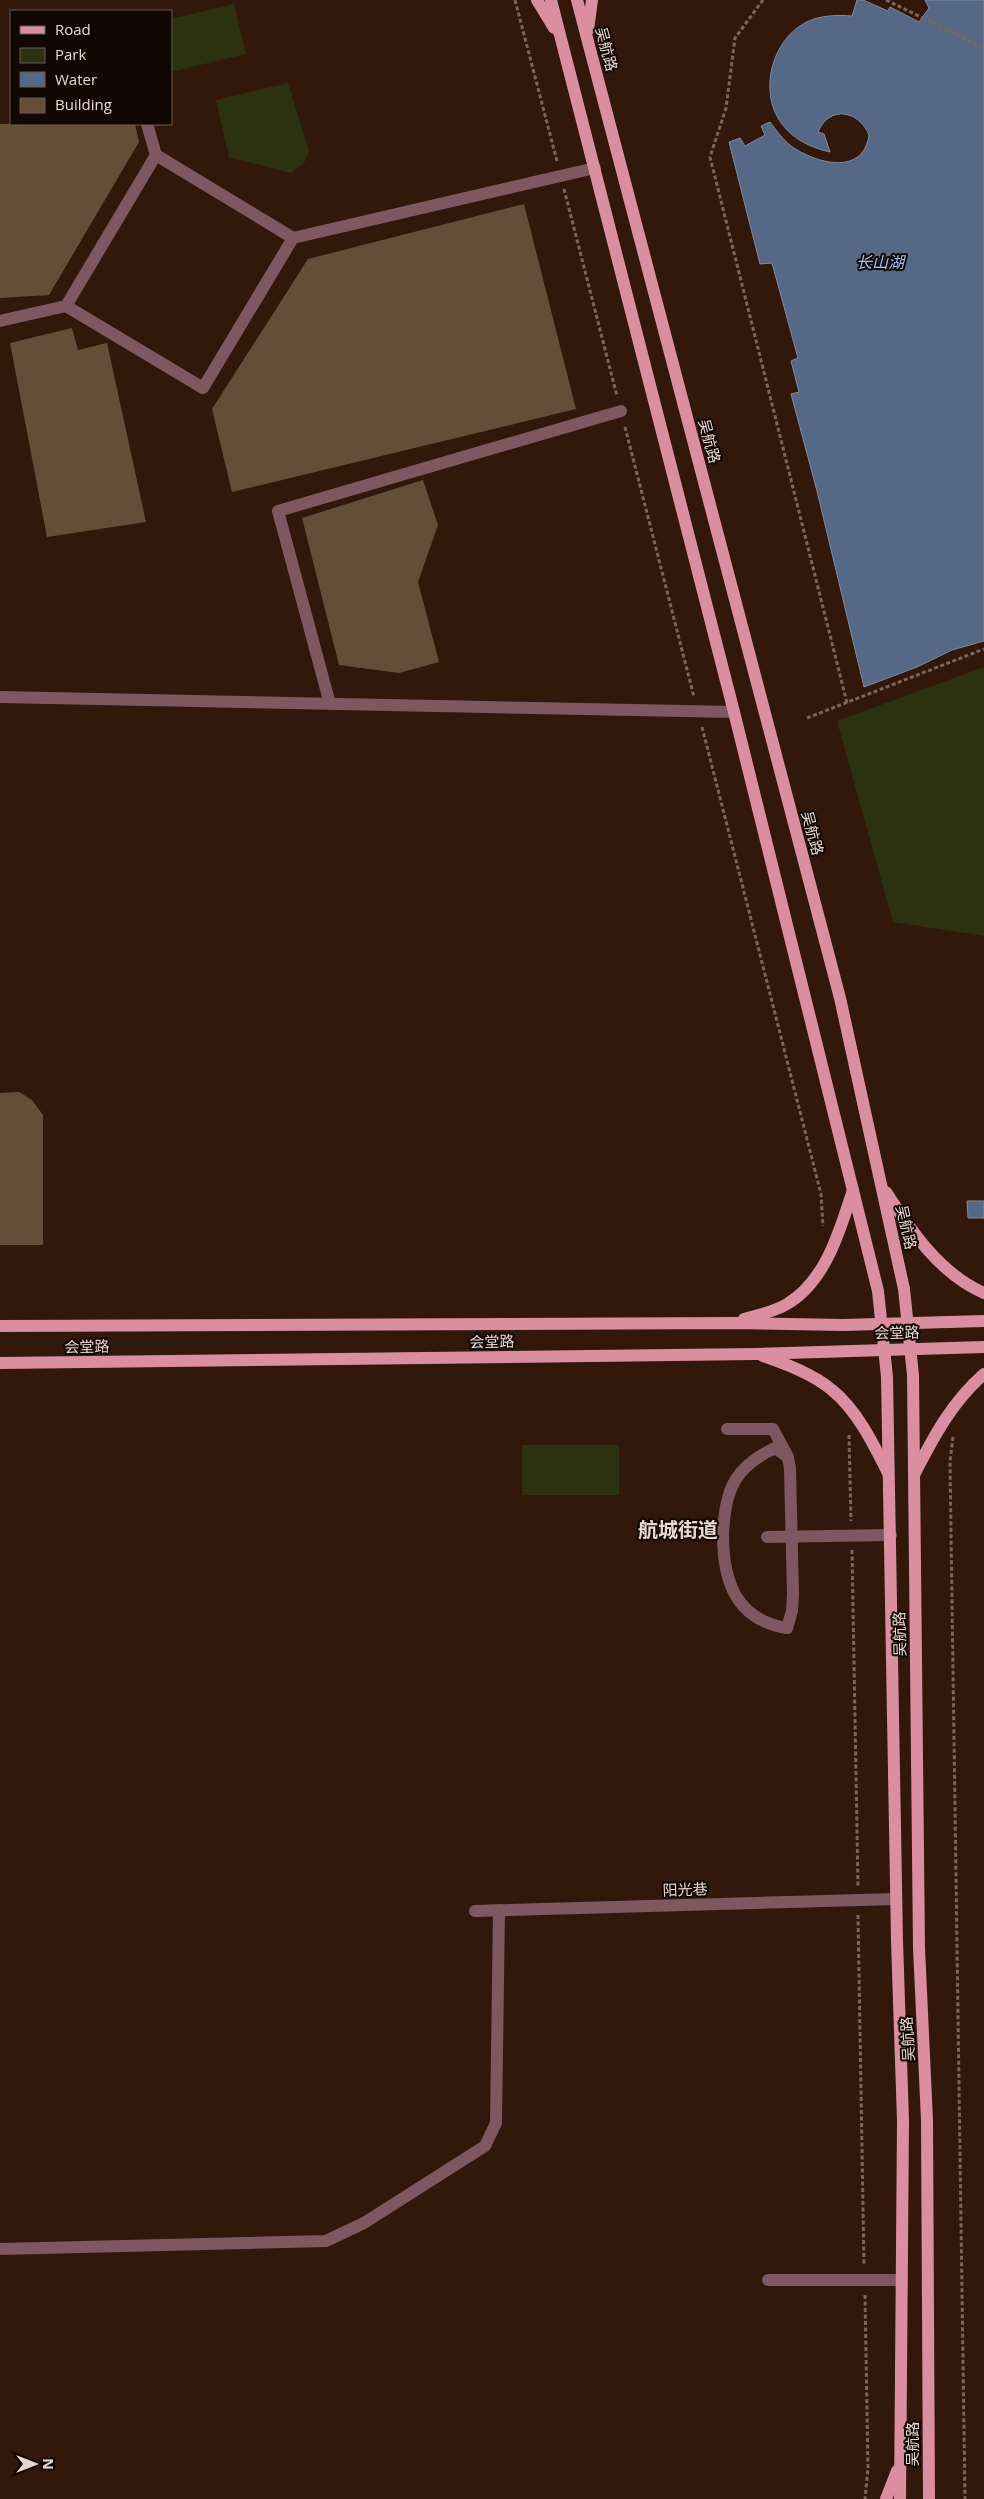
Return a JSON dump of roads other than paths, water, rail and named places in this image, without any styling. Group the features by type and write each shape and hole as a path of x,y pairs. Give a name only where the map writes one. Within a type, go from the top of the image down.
{"main road":[{"path":"537,0 563,43"},
{"name":"吴航路","path":"550,0 563,43 734,712 878,1291 883,1323 886,1348 890,1477 896,1899 902,2121 900,2499"},
{"name":"吴航路","path":"576,0 840,998 904,1289 909,1322 912,1348 919,1948 927,2120 929,2499"},
{"path":"587,38 592,0"},
{"path":"881,1184 922,1244 938,1262 984,1293"},
{"path":"734,1322 769,1312 788,1303 806,1288 833,1247 853,1190"},
{"name":"会堂路","path":"0,1326 734,1322 843,1326 909,1322 984,1321"},
{"name":"会堂路","path":"0,1363 756,1354 886,1348 984,1347"},
{"path":"756,1354 781,1362 833,1390 865,1431 890,1477"},
{"path":"914,1475 946,1416 968,1389 984,1374"},
{"path":"886,2499 899,2464"},
{"path":"928,2467 935,2499"}],"street":[{"path":"147,125 156,155 293,238 561,178 595,168"},
{"path":"66,306 156,155"},
{"path":"0,320 66,306 203,388 293,238"},
{"path":"330,704 278,511 621,411"},
{"path":"0,697 734,712"},
{"path":"727,1429 773,1429 788,1457 790,1469 793,1594 787,1628 763,1623 746,1610 736,1597 723,1560 724,1511 736,1479 759,1456 775,1448 788,1457"},
{"path":"767,1537 891,1535"},
{"name":"阳光巷","path":"476,1911 896,1899"},
{"path":"0,2249 326,2241 364,2223 484,2146 496,2123 499,1910"},
{"path":"768,2280 901,2280"}],"water":[{"name":"长山湖","path":"857,0 863,0 888,11 890,7 919,22 929,8 925,0 984,0 984,641 952,650 917,667 864,687 817,491 791,394 799,392 791,361 798,358 772,263 760,264 729,142 740,138 745,146 765,135 761,126 770,122 788,144 812,157 837,163 858,157 865,148 869,135 858,120 844,114 836,114 823,123 818,132 824,134 830,152 810,146 792,135 782,124 774,110 770,95 770,79 773,64 779,49 788,36 800,26 814,19 852,16"},
{"path":"967,1201 984,1201 984,1218 968,1218"}],"district":[{"name":"航城街道","path":"678,1529"}]}
